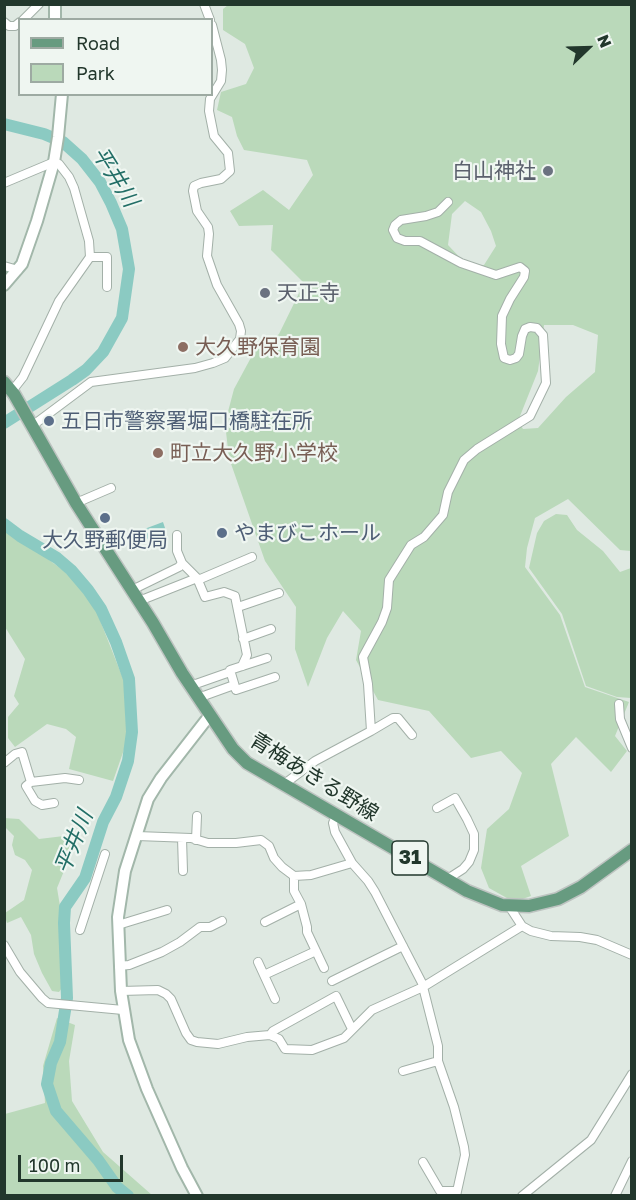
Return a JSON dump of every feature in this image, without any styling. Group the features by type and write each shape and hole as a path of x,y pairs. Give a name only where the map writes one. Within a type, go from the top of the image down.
{"main road":[{"path":"4,285 18,270 28,247 55,157 62,96"},
{"name":"青梅あきる野線","path":"10,389 76,503 190,686 236,754 283,785 446,880 483,899 509,906 536,905 558,899 573,892 629,854"},
{"path":"197,1196 147,1089 129,1040 121,991 118,925 122,882 142,813 158,782 210,715"}],"street":[{"path":"24,18 39,4"},
{"path":"4,22 9,26 18,24"},
{"path":"213,29 222,70 221,81 213,94"},
{"path":"31,424 91,382 195,368 213,363 225,358 240,339 239,324 217,285 207,256 208,227 196,212 193,191 194,186 221,179 230,171 228,153 214,136 209,111 212,96"},
{"path":"4,183 55,157 74,188 87,230 90,256 60,301 23,377 10,389"},
{"path":"371,731 368,684 363,657 387,608 388,579 411,545 424,537 443,515 448,492 464,460 477,448 531,416 546,383 543,335 537,328 525,329 516,358 510,360 504,358 501,344 502,316 525,271 520,267 496,275 461,263 420,241 405,241 397,238 393,230 401,220 438,212 448,202"},
{"path":"90,256 107,257 107,287"},
{"path":"4,266 18,270"},
{"path":"76,503 111,488"},
{"path":"177,535 177,551 182,563 197,579 205,597 224,592 235,596 247,654 242,666"},
{"path":"139,601 252,557"},
{"path":"132,590 179,567 182,563"},
{"path":"238,608 279,593"},
{"path":"243,639 271,629"},
{"path":"190,686 267,658"},
{"path":"230,672 236,690 275,677"},
{"path":"198,698 234,685"},
{"path":"619,704 620,719 632,748"},
{"path":"283,785 315,761 393,718 398,718 412,735"},
{"path":"4,763 15,754 22,752 31,782"},
{"path":"54,803 42,805 35,801 26,786 31,782 65,778 79,780"},
{"path":"437,808 455,798 474,834 474,850 469,862 463,869 446,880"},
{"path":"196,840 197,816"},
{"path":"336,816 333,823 335,832 352,863 375,892 423,987 438,1046 438,1061 454,1107 464,1147 465,1155 457,1193 440,1191 423,1162"},
{"path":"137,836 182,838 208,843 261,840 269,846 274,858 282,867 294,876 311,875 352,863"},
{"path":"182,838 183,871"},
{"path":"80,930 105,854"},
{"path":"294,876 294,891 301,904 308,927 307,932 324,968"},
{"path":"265,922 301,904"},
{"path":"509,906 522,926 531,931 551,936 597,940 632,955"},
{"path":"118,925 167,910"},
{"path":"119,966 129,965 162,951 180,942 200,927 210,927 222,921"},
{"path":"121,991 158,990 166,994 171,999 186,1033 191,1040 197,1042 219,1044 247,1037 270,1035 279,1039 285,1049 304,1051 344,1038 372,1010 423,987 522,926"},
{"path":"4,945 7,956 42,998 48,1002 57,1005 123,1010"},
{"path":"332,981 403,946"},
{"path":"264,975 316,951"},
{"path":"258,962 275,999"},
{"path":"270,1035 273,1031 336,996 352,1029"},
{"path":"403,1071 438,1061"},
{"path":"522,1196 591,1140 632,1074"},
{"path":"615,1196 632,1161"}],"green space":[{"path":"228,5 631,5 631,551 620,550 568,499 535,518 527,548 525,567 560,615 585,687 629,702 615,736 627,751 611,772 576,737 551,764 569,836 521,866 531,896 514,902 489,888 481,868 487,829 509,809 522,773 501,751 471,758 429,711 378,700 356,660 361,631 343,611 327,638 308,687 295,649 296,607 265,561 229,458 225,423 234,389 254,352 279,334 304,283 271,250 273,225 239,226 230,211 263,190 289,210 313,175 307,160 244,150 232,117 217,110 221,92 246,84 254,68 245,44 223,30 223,9","holes":["465,201 481,212 496,246 484,265 467,265 448,245 452,214","544,325 573,325 598,335 595,372 566,397 538,428 523,429 518,421 538,371"]},
{"path":"556,514 567,515 577,530 603,551 620,572 631,568 631,698 617,697 586,686 562,614 529,568 537,533 544,521"},
{"path":"4,524 10,531 64,571 92,600 124,681 127,741 113,781 69,769 76,737 66,729 47,724 15,747 8,738 8,717 19,704 14,696 25,659 5,627"},
{"path":"4,818 19,819 39,839 64,836 73,849 57,888 62,918 62,988 59,992 52,991 42,973 34,954 31,935 21,917 7,923 5,917 5,913 24,900 32,870 25,860 15,855 12,845 14,836 5,827"},
{"path":"57,1018 75,1025 69,1061 72,1101 103,1152 152,1195 5,1195 5,1114 45,1103 43,1066"}],"water":[{"path":"163,522 166,531 142,541 139,531"}],"waterway":[{"name":"平井川","path":"4,124 44,134 63,142 82,159 100,182 111,203 122,229 129,269 122,318 103,352 86,370 4,423"},
{"name":"平井川","path":"4,524 57,558 88,590 101,609 129,679 132,732 128,761 116,797 103,822 85,878 65,907 67,998 60,1042 51,1063 47,1084 56,1111 98,1160 117,1187 128,1196"}],"place":[{"name":"白山神社","path":"548,171"},
{"name":"天正寺","path":"265,293"},
{"name":"大久野保育園","path":"183,347"},
{"name":"五日市警察署堀口橋駐在所","path":"49,421"},
{"name":"町立大久野小学校","path":"158,453"},
{"name":"大久野郵便局","path":"105,518"},
{"name":"やまびこホール","path":"222,533"}]}
